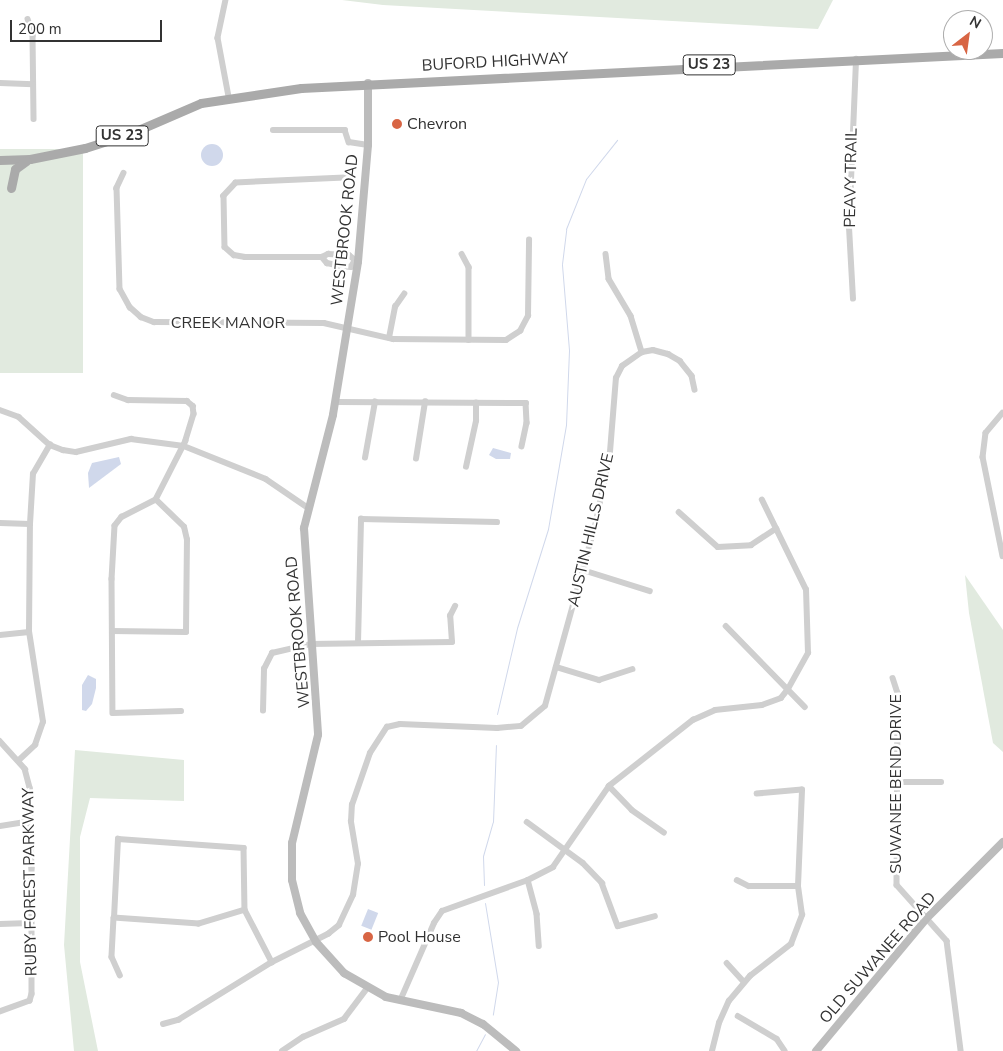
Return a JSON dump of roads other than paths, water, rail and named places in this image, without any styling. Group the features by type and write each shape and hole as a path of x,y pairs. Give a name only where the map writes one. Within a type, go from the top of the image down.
{"main road":[{"name":"BUFORD HIGHWAY","path":"0,160 30,159 85,148 129,134 201,103 229,98 368,83 856,58 1003,53"},
{"path":"11,188 15,169 30,159"}],"street":[{"path":"226,0 218,38 229,98"},
{"path":"28,19 33,35 34,118"},
{"name":"PEAVY TRAIL","path":"853,299 849,219 856,58"},
{"path":"0,83 33,84"},
{"name":"WESTBROOK ROAD","path":"368,83 368,145 357,261 348,330 336,402 307,507 304,528 310,644 318,735 295,827 291,859 294,893 316,942 344,973 367,989 400,1001 461,1014 483,1024 516,1051"},
{"path":"273,130 345,130 349,142 368,145"},
{"name":"CREEK MANOR","path":"124,173 117,188 120,289 124,298 141,317 175,324 324,324 389,338 506,340 525,324 528,316 529,240"},
{"path":"322,257 327,263 341,266 351,267 357,261 349,255 328,254 322,257 234,255 226,247 224,196 236,183 345,178"},
{"path":"462,254 469,266 469,340"},
{"path":"606,254 609,279 631,316 642,352 652,350 668,354 680,361 692,376 695,390"},
{"path":"389,338 395,307 404,294"},
{"name":"AUSTIN HILLS DRIVE","path":"316,942 340,925 353,895 358,864 352,805 370,753 387,727 400,724 498,728 521,726 539,714 545,706 583,570 610,452 616,378 622,366 642,352"},
{"path":"114,395 128,400 187,401 192,406 194,414 184,446 156,500 122,517 115,526 112,713 181,710"},
{"path":"336,402 526,403 527,423 522,446"},
{"path":"365,458 375,402"},
{"path":"416,459 425,402"},
{"path":"466,467 476,421 476,403"},
{"path":"0,410 19,417 50,445 63,450 76,452 131,439 184,446 266,479 307,507"},
{"path":"1003,413 986,433 984,457 1003,556"},
{"path":"19,760 35,745 43,722 29,632 30,524 33,474 50,445"},
{"path":"112,631 186,632 184,528 156,500"},
{"path":"400,1001 434,923 442,911 528,880 553,866 609,786 693,720 715,710 762,705 780,698 788,689 808,654 806,590 762,500"},
{"path":"678,512 718,547 751,545 776,529"},
{"path":"358,643 361,519 497,522"},
{"path":"0,523 30,524"},
{"path":"583,570 650,591"},
{"path":"263,711 264,669 268,657 282,648 310,644 452,642 450,616 456,606"},
{"path":"726,626 805,707"},
{"path":"0,634 29,632"},
{"path":"556,667 599,680 632,669"},
{"name":"SUWANEE BEND DRIVE","path":"893,678 898,694 897,885 947,940 961,1051"},
{"name":"RUBY FOREST PARKWAY","path":"0,741 19,760 30,788 30,1000 0,1012"},
{"path":"898,782 941,782"},
{"path":"609,786 632,810 664,832"},
{"path":"712,1051 719,1023 729,1001 744,982 795,937 802,915 798,886 802,790 757,794"},
{"path":"0,826 30,821"},
{"path":"527,822 582,863 602,883 618,926 655,916"},
{"path":"120,975 112,956 118,839 244,848 245,910 272,962"},
{"name":"OLD SUWANEE ROAD","path":"816,1051 926,919 1003,842"},
{"path":"528,880 537,914 539,946"},
{"path":"737,880 749,886 798,886"},
{"path":"114,918 199,924 245,910"},
{"path":"0,924 30,923"},
{"path":"163,1024 178,1020 272,962 316,942"},
{"path":"727,963 744,982"},
{"path":"282,1051 303,1036 344,1020 367,989"},
{"path":"738,1016 777,1039 785,1051"}],"water":[{"path":"212,144 220,147 223,155 220,163 212,166 204,163 201,155 204,147"},
{"path":"493,448 511,453 510,459 496,459 489,455"},
{"path":"119,457 121,464 89,488 88,473 92,463"},
{"path":"88,675 96,679 96,688 92,704 86,711 82,710 82,685"},
{"path":"368,909 378,913 371,930 361,926"}],"waterway":[{"path":"497,714 517,628 548,529 566,425 569,350 562,264 566,229 586,179 617,140"},
{"path":"484,885 483,856 493,822 496,745"},
{"path":"485,903 498,982 493,1015"},
{"path":"476,1051 485,1034"}],"place":[{"name":"Chevron","path":"397,124"},
{"name":"Pool House","path":"368,937"}]}
